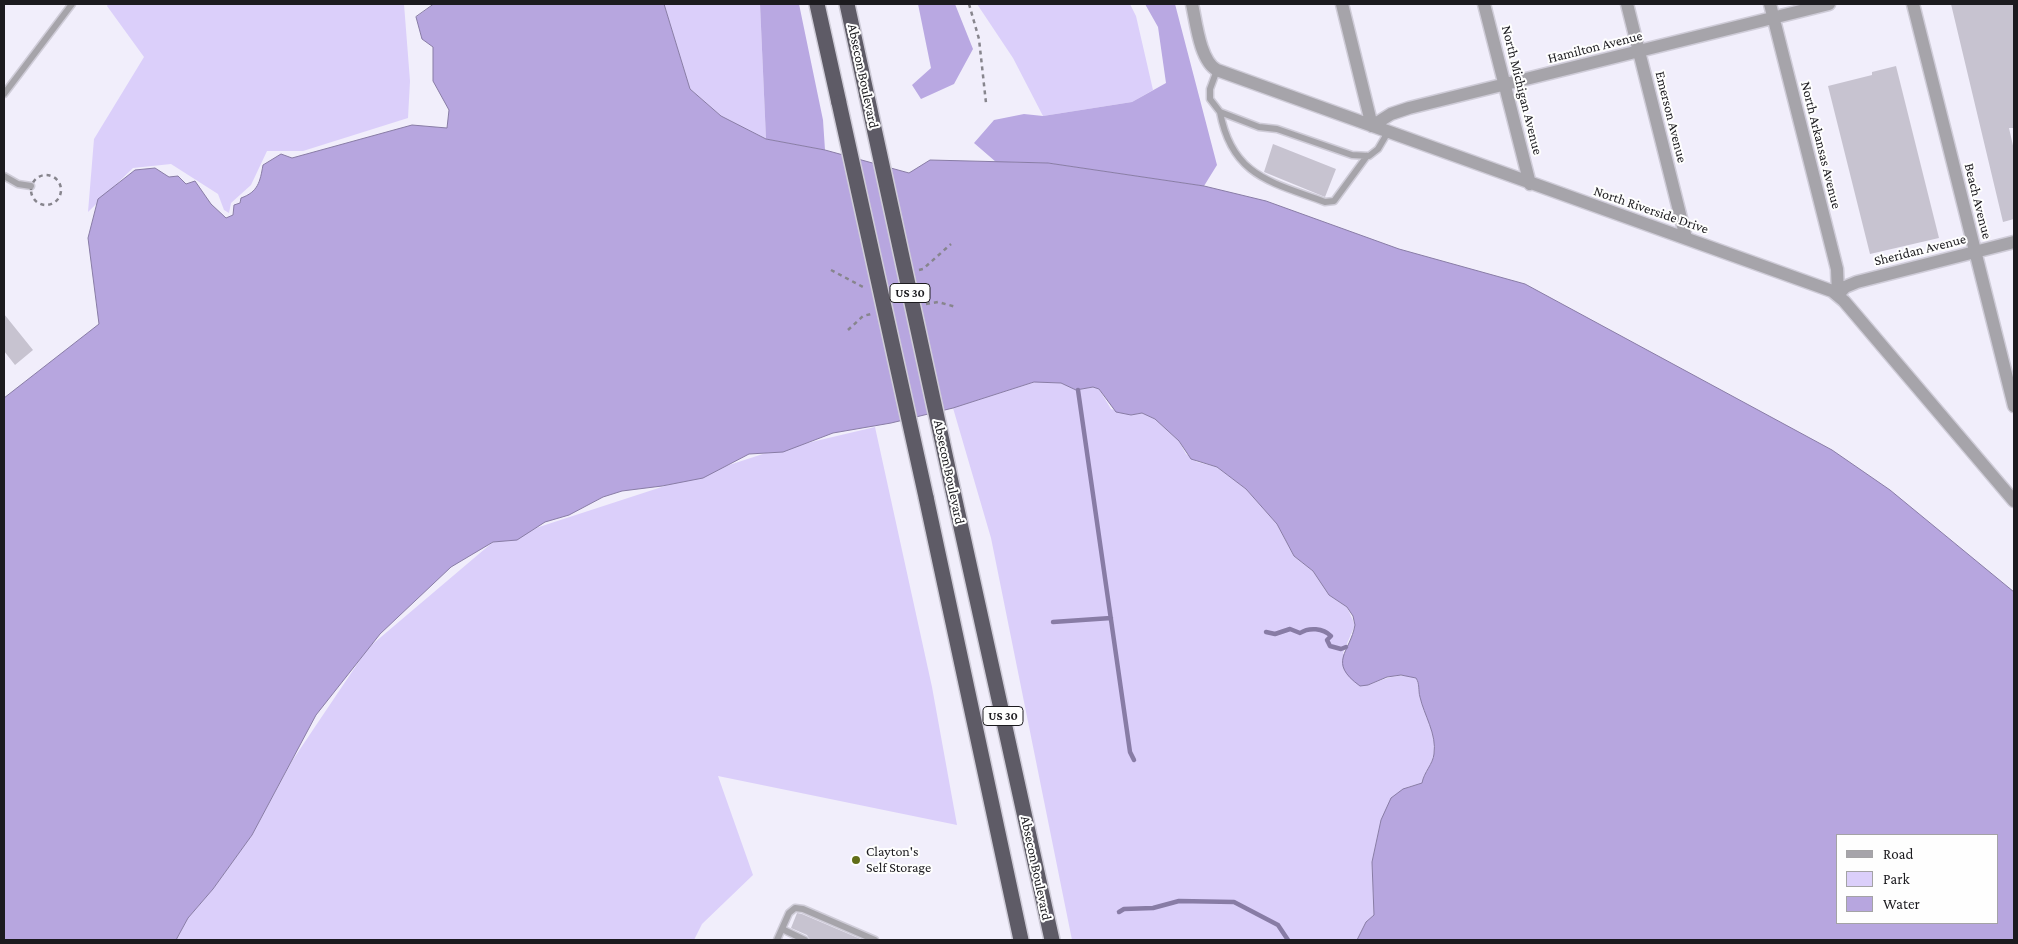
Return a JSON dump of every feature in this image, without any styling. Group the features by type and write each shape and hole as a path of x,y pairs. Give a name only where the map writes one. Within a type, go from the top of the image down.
{"highway":[{"name":"Absecon Boulevard","path":"817,4 1018,920 1020,940"},
{"name":"Absecon Boulevard","path":"847,4 1052,940"}],"street":[{"name":"North Riverside Drive","path":"1192,4 1204,55 1209,65 1217,70 1530,184 1686,238 1838,295 2014,501"},
{"path":"1342,4 1372,126"},
{"name":"North Michigan Avenue","path":"1484,4 1530,184"},
{"name":"Emerson Avenue","path":"1627,4 1686,238"},
{"name":"North Arkansas Avenue","path":"1770,4 1837,269 1838,295"},
{"name":"Hamilton Avenue","path":"1372,126 1383,118 1400,111 1829,4"},
{"name":"Beach Avenue","path":"1913,4 2014,406"},
{"name":"Sheridan Avenue","path":"1838,295 1845,287 1857,282 2014,242"}],"lane":[{"path":"4,94 72,4"},
{"path":"1217,70 1210,88 1210,99 1220,112 1224,134 1239,158 1258,176 1325,202 1334,201 1367,156 1378,149 1388,132"},
{"path":"1220,112 1259,128 1277,129 1352,155 1367,156"},
{"path":"4,176 18,184 31,186"},
{"path":"777,940 789,913 795,908 803,909 875,940"},
{"path":"782,929 805,940"}],"path":[{"path":"969,4 979,39 986,103"},
{"path":"51,176 58,182 60,192 52,204 42,205 32,195 31,186 37,178 51,176"}],"green space":[{"path":"108,4 404,4 410,81 408,118 303,151 267,151 251,185 231,203 229,213 224,210 218,194 171,164 133,168 88,212 94,139 144,57 107,6"},
{"path":"664,4 760,4 766,139 721,116 690,89"},
{"path":"977,4 1130,4 1136,16 1153,90 1132,102 1043,116 1013,58"},
{"path":"1035,382 1061,383 1076,390 1093,387 1099,389 1111,409 1131,415 1142,413 1155,419 1179,441 1186,454 1197,462 1217,467 1246,489 1277,524 1294,556 1313,571 1329,595 1347,607 1355,625 1343,653 1368,685 1398,676 1416,678 1433,739 1433,758 1422,783 1408,787 1381,820 1372,862 1374,915 1366,922 1357,940 1072,940 991,538 953,408"},
{"path":"875,427 932,687 957,825 718,776 753,875 702,924 694,940 176,940 188,918 213,889 252,835 292,761 368,648 493,542 769,452"}],"shaded area":[{"path":"760,4 799,4 823,120 825,150 766,139"},
{"path":"918,4 955,4 973,49 954,84 921,99 912,85 931,68"},
{"path":"1145,4 1175,4 1217,165 1204,186 1048,163 996,162 974,143 994,120 1024,114 1043,116 1132,102 1166,83 1158,27"}],"water":[{"path":"434,4 664,4 690,89 721,116 766,139 825,150 909,173 930,160 1048,163 1204,186 1266,201 1399,249 1525,284 1832,450 1890,490 2014,592 2014,940 1357,940 1366,922 1374,915 1372,862 1381,820 1391,798 1403,789 1422,783 1433,758 1434,739 1419,694 1416,678 1401,675 1387,677 1368,685 1360,686 1350,678 1343,664 1343,657 1355,625 1353,616 1347,607 1329,595 1313,571 1294,556 1277,524 1246,489 1217,467 1191,459 1179,441 1155,419 1142,413 1131,415 1116,412 1099,389 1093,387 1076,390 1061,383 1034,382 953,408 891,423 833,433 783,452 749,454 703,478 622,491 603,497 569,515 545,522 517,540 493,542 451,567 380,634 316,715 252,835 213,889 188,918 176,940 4,940 4,398 99,324 88,238 98,199 135,170 155,168 169,177 178,176 186,184 195,181 211,204 226,218 233,215 234,205 240,203 241,198 247,196 255,189 263,165 281,154 292,158 412,125 447,128 449,110 433,81 433,47 422,39 416,17"}],"building":[{"path":"1951,4 2014,4 2014,128 2009,128 2014,150 2014,219 2003,222"},
{"path":"1896,66 1939,238 1870,254 1828,86 1872,75 1872,72"},
{"path":"1273,144 1336,169 1325,197 1264,172"},
{"path":"4,314 33,350 15,365 4,351"},
{"path":"797,913 863,940 810,940 807,935 791,928"}],"waterway":[{"path":"1078,390 1130,752 1134,760"},
{"path":"1053,622 1111,618"},
{"path":"1266,632 1275,634 1290,629 1300,633 1316,629 1331,636 1327,640 1330,646 1341,649 1346,647"},
{"path":"1119,912 1124,909 1153,908 1179,901 1234,902 1278,925 1288,940"}],"place":[{"name":"Clayton's Self Storage","path":"856,860"}]}
